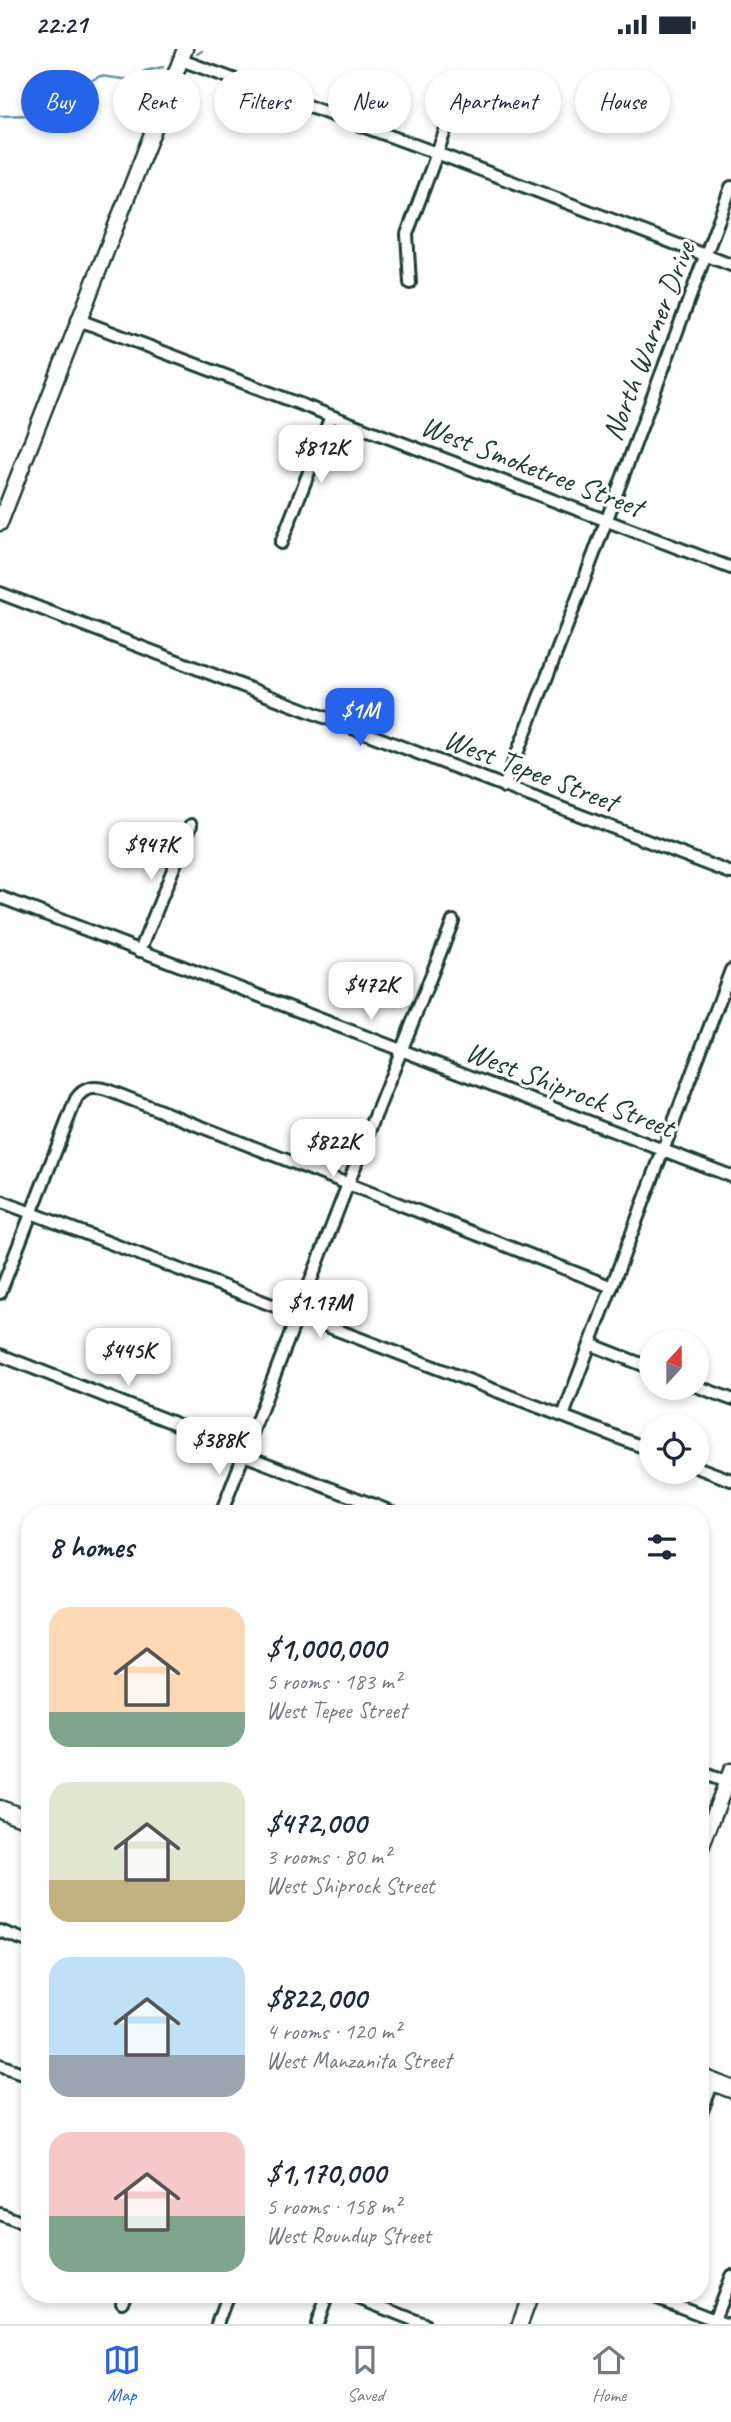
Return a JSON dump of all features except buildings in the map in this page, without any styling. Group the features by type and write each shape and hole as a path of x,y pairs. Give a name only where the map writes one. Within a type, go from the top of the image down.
{"main road":[{"path":"0,1809 21,1817"},
{"path":"709,2081 731,2089"}],"street":[{"path":"0,523 183,54 731,265"},
{"path":"410,283 407,234 446,133"},
{"name":"North Warner Drive","path":"503,786 573,610 731,187"},
{"name":"West Smoketree Street","path":"79,320 731,568"},
{"path":"281,543 331,416"},
{"name":"West Tepee Street","path":"0,593 731,873"},
{"path":"140,951 191,825"},
{"name":"West Shiprock Street","path":"0,897 731,1176"},
{"path":"225,1505 400,1050 453,921"},
{"path":"563,1416 731,970"},
{"path":"0,1293 76,1099 89,1088 107,1090 612,1287"},
{"path":"0,1201 639,1445"},
{"path":"590,1344 639,1363"},
{"path":"0,1355 375,1505"},
{"path":"709,1390 731,1399"},
{"path":"709,1472 731,1480"},
{"path":"709,1774 730,1779 709,1829"},
{"path":"0,1931 21,1939"},
{"path":"0,2065 21,2073"},
{"path":"0,2214 21,2222"},
{"path":"670,2303 719,2322 731,2276"},
{"path":"217,2324 225,2303"},
{"path":"317,2324 325,2303"},
{"path":"370,2303 420,2323"},
{"path":"520,2324 528,2303"}],"waterway":[{"path":"197,54 202,51"},
{"path":"0,116 30,115 62,91 79,87 100,76 131,80 145,71 163,67"}]}
